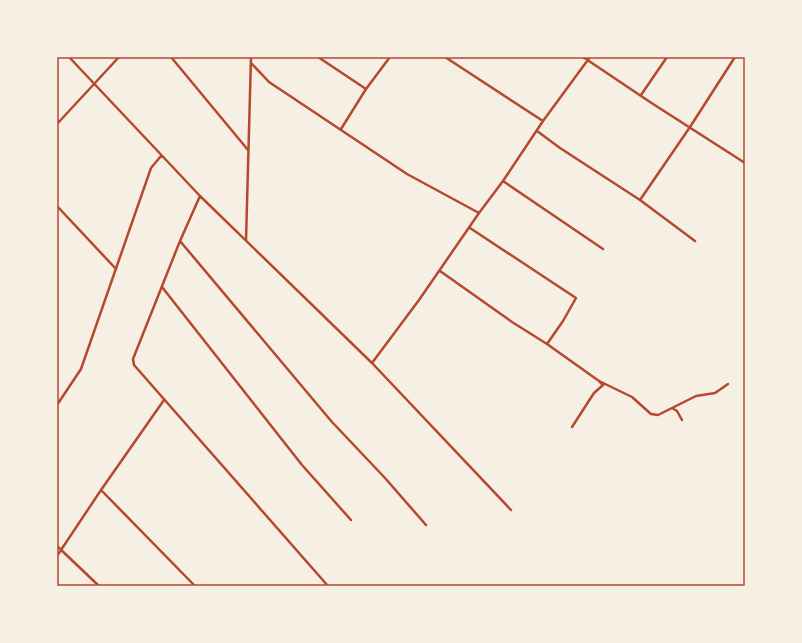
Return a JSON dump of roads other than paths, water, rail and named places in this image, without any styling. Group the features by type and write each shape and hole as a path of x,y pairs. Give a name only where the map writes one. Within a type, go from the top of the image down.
{"street":[{"path":"68,57 200,196 372,363 511,510"},
{"path":"57,124 119,57"},
{"path":"171,57 248,150"},
{"path":"246,240 251,57"},
{"path":"318,57 366,89"},
{"path":"341,129 366,89 390,57"},
{"path":"445,57 543,121"},
{"path":"583,57 745,163"},
{"path":"372,363 440,271 543,121 590,57"},
{"path":"641,95 667,57"},
{"path":"640,200 690,127 735,57"},
{"path":"251,63 270,82 407,174 479,213"},
{"path":"537,131 560,148 640,200 695,241"},
{"path":"57,405 81,369 151,168 162,156"},
{"path":"503,181 603,249"},
{"path":"200,196 180,241 133,359 134,365 328,586"},
{"path":"57,206 116,269"},
{"path":"470,228 576,298 563,321 547,344"},
{"path":"180,241 332,422 385,478 426,525"},
{"path":"440,271 599,381 632,397 639,402 648,413 658,415 696,396 715,393 728,384"},
{"path":"162,287 302,465 351,520"},
{"path":"572,427 594,393 603,385 599,381"},
{"path":"57,556 164,400"},
{"path":"672,408 677,411 682,420"},
{"path":"101,490 195,586"},
{"path":"57,546 99,586"}]}
